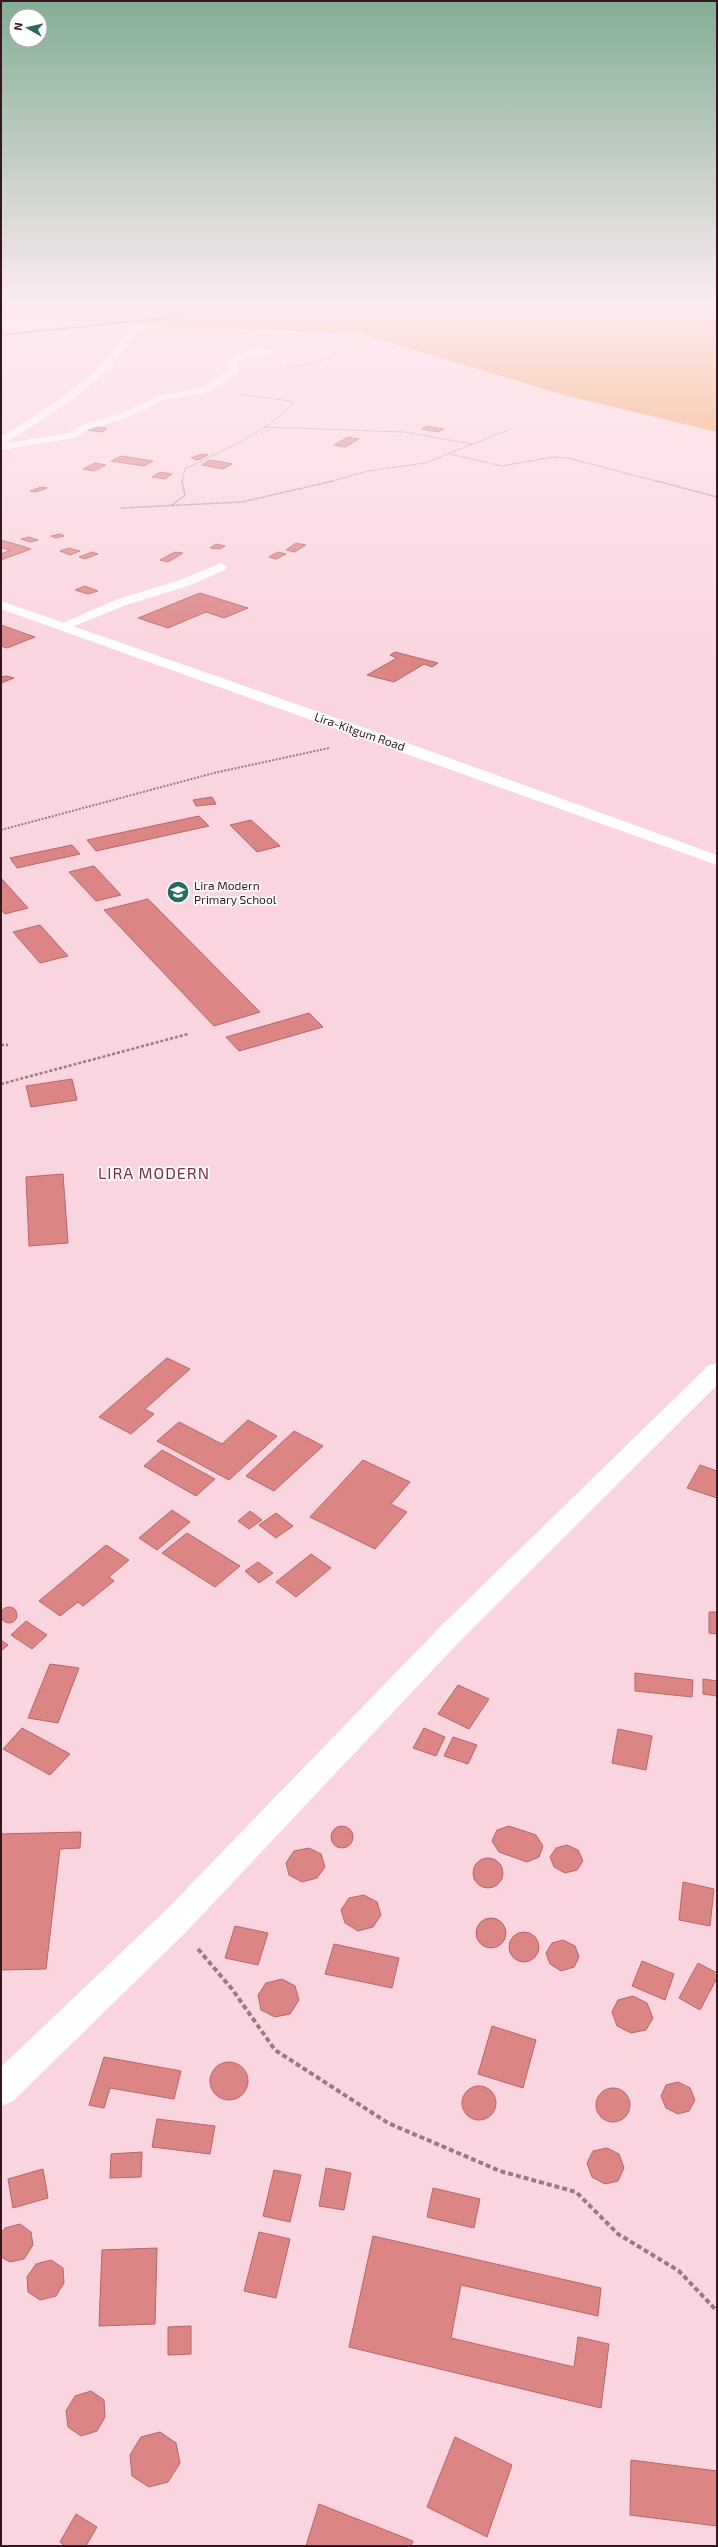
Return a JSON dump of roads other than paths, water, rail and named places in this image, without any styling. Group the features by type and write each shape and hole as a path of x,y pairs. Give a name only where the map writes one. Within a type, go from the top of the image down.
{"street":[{"path":"1,441 29,425"},
{"path":"1,447 66,438 86,427 93,425"},
{"path":"62,626 122,602 184,583 221,567"},
{"name":"Lira-Kitgum Road","path":"1,605 717,860"},
{"path":"1,2090 175,1922 450,1634 628,1461 717,1371"}],"place":[{"name":"Lira Modern Primary School","path":"178,892"}],"district":[{"name":"LIRA MODERN","path":"154,1172"}]}
